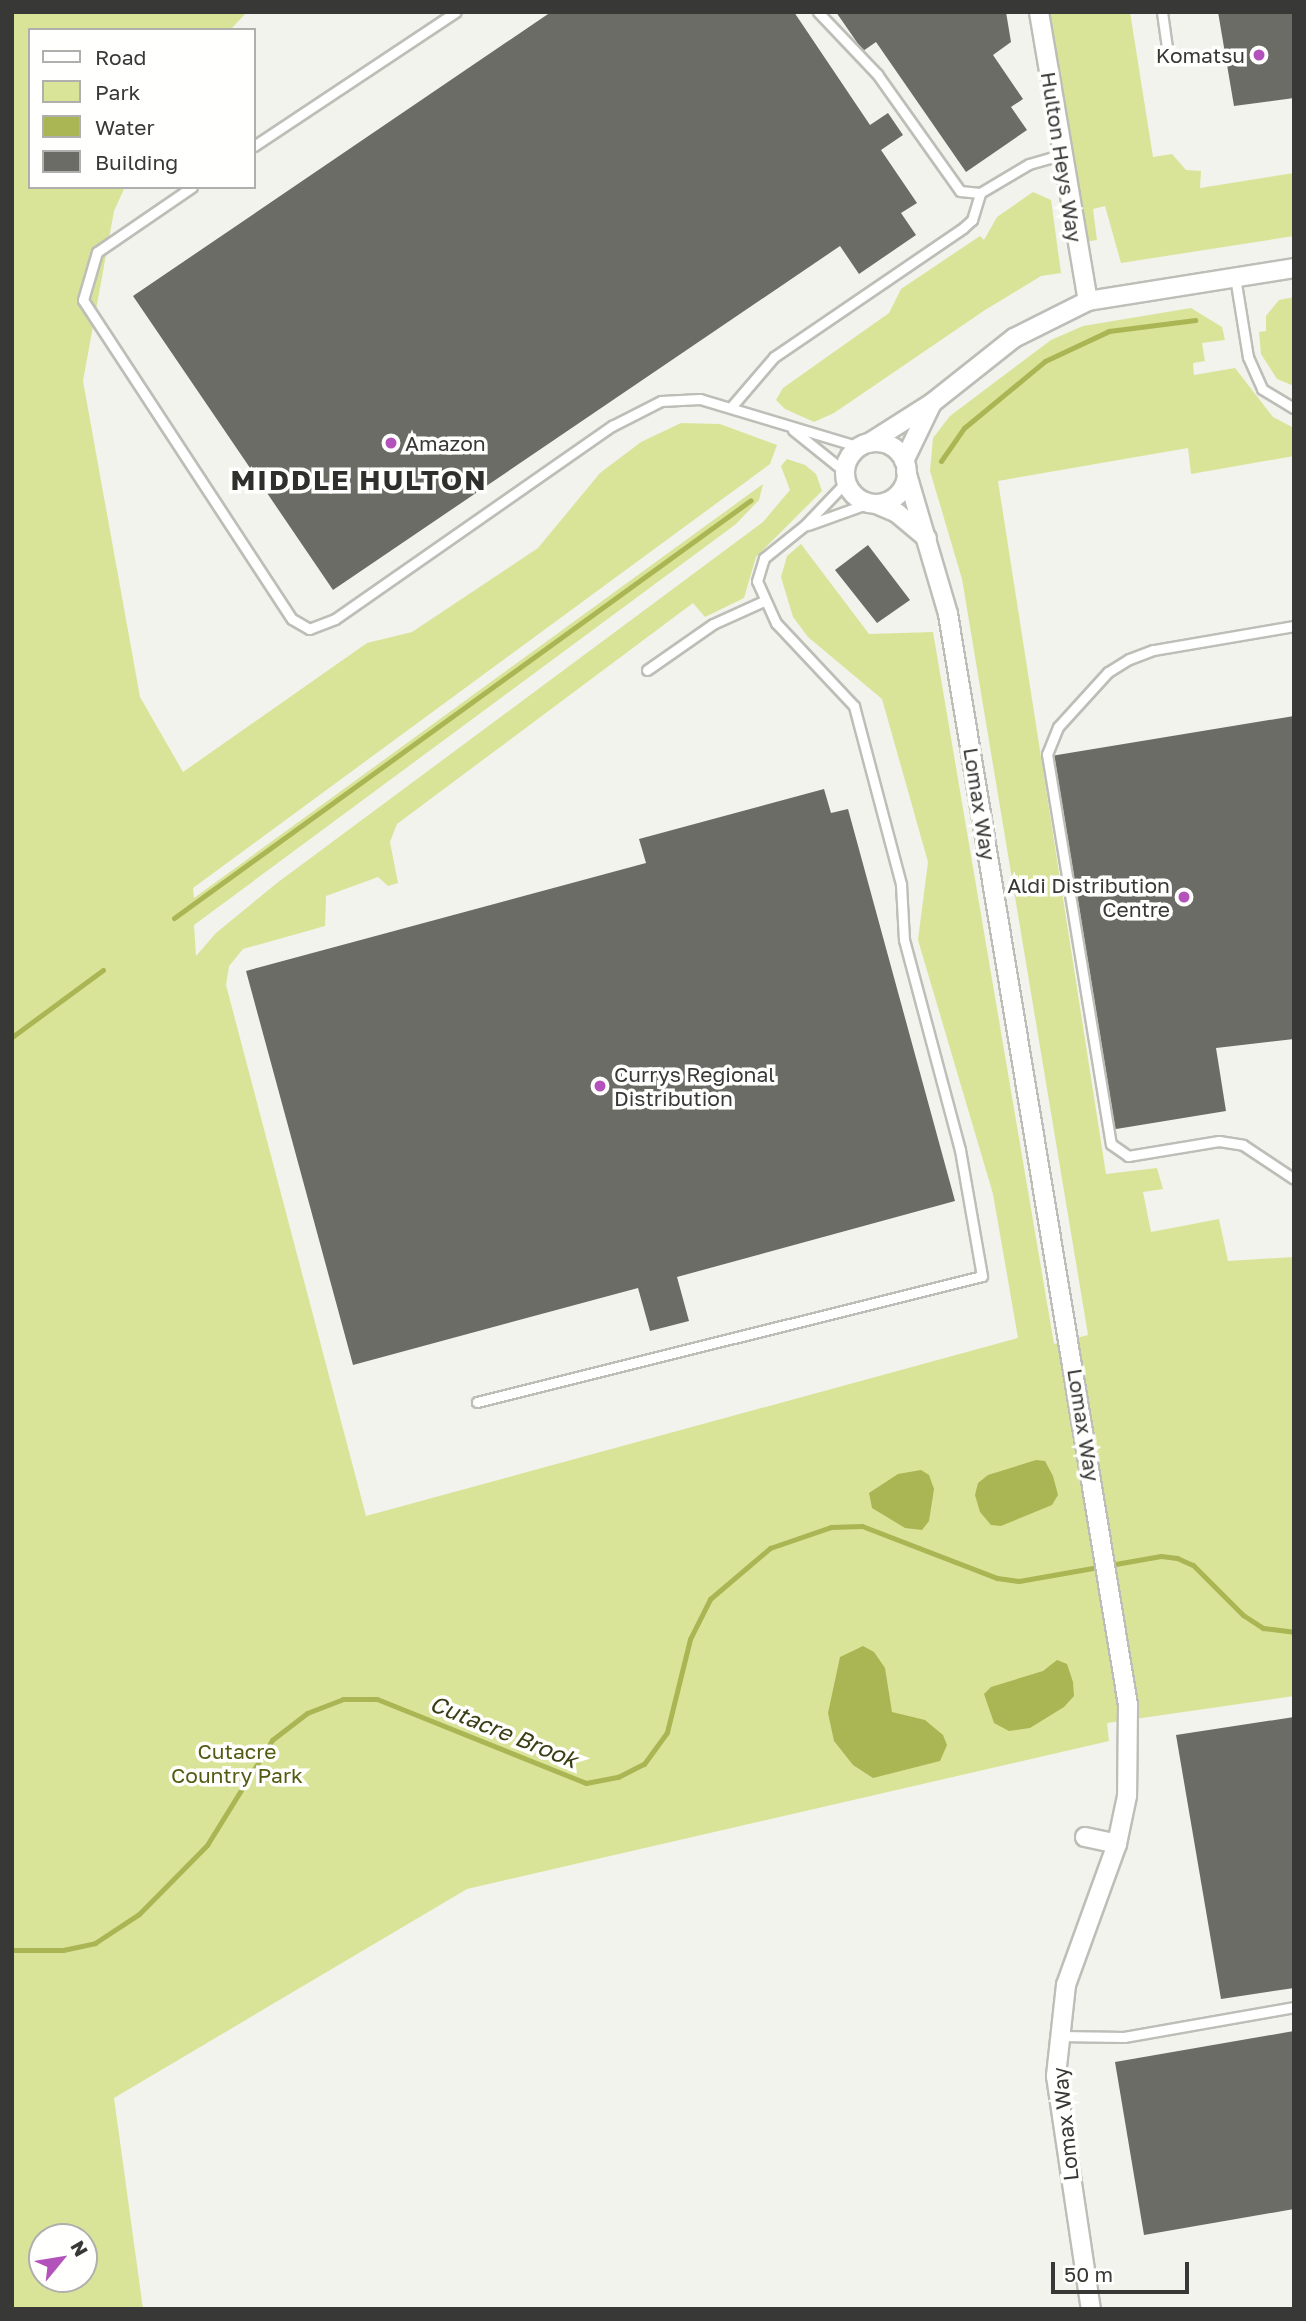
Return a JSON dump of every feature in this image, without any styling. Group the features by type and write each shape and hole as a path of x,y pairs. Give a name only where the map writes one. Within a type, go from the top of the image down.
{"street":[{"name":"Hulton Heys Way","path":"1038,12 1088,301"},
{"path":"927,538 897,513 854,496 845,477 865,445 932,404 1014,338 1088,301 1294,268"},
{"path":"873,504 895,498 905,466 932,404"},
{"path":"865,445 890,446 905,466"},
{"name":"Lomax Way","path":"905,466 948,614 1114,1609 1130,1728 1127,1796 1117,1844 1066,1985 1059,2036 1059,2110 1091,2309"},
{"path":"1085,1837 1117,1844"}],"lane":[{"path":"256,145 456,12"},
{"path":"818,12 877,74 951,182 960,191 980,193 1021,167 1061,155"},
{"path":"1162,12 1167,47"},
{"path":"189,189 97,252 83,300 292,619 309,629 335,619 638,410 682,397 732,406 791,429 865,445"},
{"path":"732,406 774,356 963,228 972,220 980,193"},
{"path":"1235,277 1248,357 1262,390 1294,408"},
{"path":"477,1402 982,1276 960,1150 904,940 901,884 854,706 776,623 757,581 764,558 804,526 845,477 791,429"},
{"path":"804,526 873,504"},
{"path":"647,670 713,624 764,601"},
{"path":"1294,626 1153,650 1129,659 1108,672 1058,727 1047,754 1111,1144 1128,1156 1219,1142 1243,1145 1294,1179"},
{"path":"1059,2036 1124,2037 1294,2007"}],"green space":[{"name":"Cutacre Country Park","path":"12,12 247,12 232,28 28,28 28,189 124,189 114,211 83,381 140,697 183,772 367,643 412,632 538,548 600,473 641,442 681,423 720,424 777,445 770,464 193,888 194,898 763,484 759,500 736,524 194,925 196,956 216,933 277,883 763,522 790,490 781,466 787,459 805,465 816,474 822,491 756,557 744,598 705,617 693,603 397,824 390,842 398,883 388,886 378,877 326,896 325,926 243,949 229,966 226,985 366,1516 1018,1338 993,1194 918,940 928,862 882,699 808,637 793,617 781,577 787,556 801,544 869,634 933,632 1054,1344 1088,1335 962,579 930,471 933,438 950,416 1051,340 1083,326 1191,308 1222,327 1225,340 1202,343 1205,361 1193,363 1194,375 1235,368 1273,417 1294,428 1294,456 1191,474 1188,448 998,481 1106,1174 1157,1168 1163,1189 1143,1192 1151,1232 1219,1219 1228,1261 1294,1257 1294,1696 1107,1723 1109,1741 467,1889 114,2098 143,2309 12,2309"},
{"path":"1047,12 1130,12 1153,157 1172,154 1186,170 1201,171 1200,188 1294,173 1294,236 1121,263 1105,206 1093,209 1097,240 1085,242"},
{"path":"1033,192 1051,200 1061,273 1041,276 985,310 834,413 814,422 785,409 776,400 783,388 889,313 901,289 980,236 984,240 997,217"},
{"path":"1294,297 1294,386 1277,379 1261,354 1259,332 1266,331 1266,316 1279,300"}],"water":[{"path":"1036,1460 1045,1461 1053,1476 1058,1495 1052,1505 1001,1526 991,1525 980,1512 975,1495 978,1483 988,1475"},
{"path":"921,1470 929,1475 934,1489 929,1521 922,1530 905,1528 872,1508 869,1493 898,1474"},
{"path":"863,1646 874,1652 885,1668 892,1712 925,1720 943,1735 947,1745 940,1761 873,1778 853,1765 834,1741 828,1713 840,1657"},
{"path":"1057,1660 1067,1664 1073,1682 1074,1696 1064,1707 1030,1728 1009,1731 994,1723 984,1694 991,1687 1043,1671"}],"building":[{"name":"Amazon","path":"551,12 794,12 870,125 888,113 903,135 881,150 917,203 901,213 916,235 859,274 840,246 333,590 133,296"},
{"path":"836,12 1006,12 1011,42 993,55 1023,99 1011,107 1027,130 966,172 876,42 863,51"},
{"name":"Komatsu","path":"1218,12 1294,12 1294,98 1234,106"},
{"path":"868,545 910,600 877,623 835,570"},
{"name":"Aldi Distribution Centre","path":"1294,716 1294,1039 1216,1048 1226,1111 1110,1130 1051,756"},
{"name":"Currys Regional Distribution","path":"824,789 831,813 848,809 955,1201 677,1277 689,1321 650,1331 638,1288 353,1365 246,971 646,863 639,839"},
{"path":"1294,1717 1294,1988 1221,1999 1176,1735"},
{"path":"1294,2031 1294,2209 1144,2235 1115,2062"}],"waterway":[{"path":"941,461 964,428 1045,361 1109,331 1195,320"},
{"path":"174,918 751,500"},
{"path":"12,1037 103,970"},
{"name":"Cutacre Brook","path":"12,1950 63,1950 95,1943 139,1914 207,1845 272,1740 307,1713 343,1699 377,1699 586,1783 618,1777 644,1764 667,1732 690,1639 710,1599 770,1548 831,1527 862,1526 997,1578 1019,1581 1161,1556 1177,1558 1193,1565 1243,1615 1263,1628 1294,1632"}],"place":[{"name":"Komatsu","path":"1259,55"},
{"name":"Amazon","path":"391,443"},
{"name":"Aldi Distribution Centre","path":"1184,897"},
{"name":"Currys Regional Distribution","path":"600,1086"}],"district":[{"name":"MIDDLE HULTON","path":"359,480"}]}
